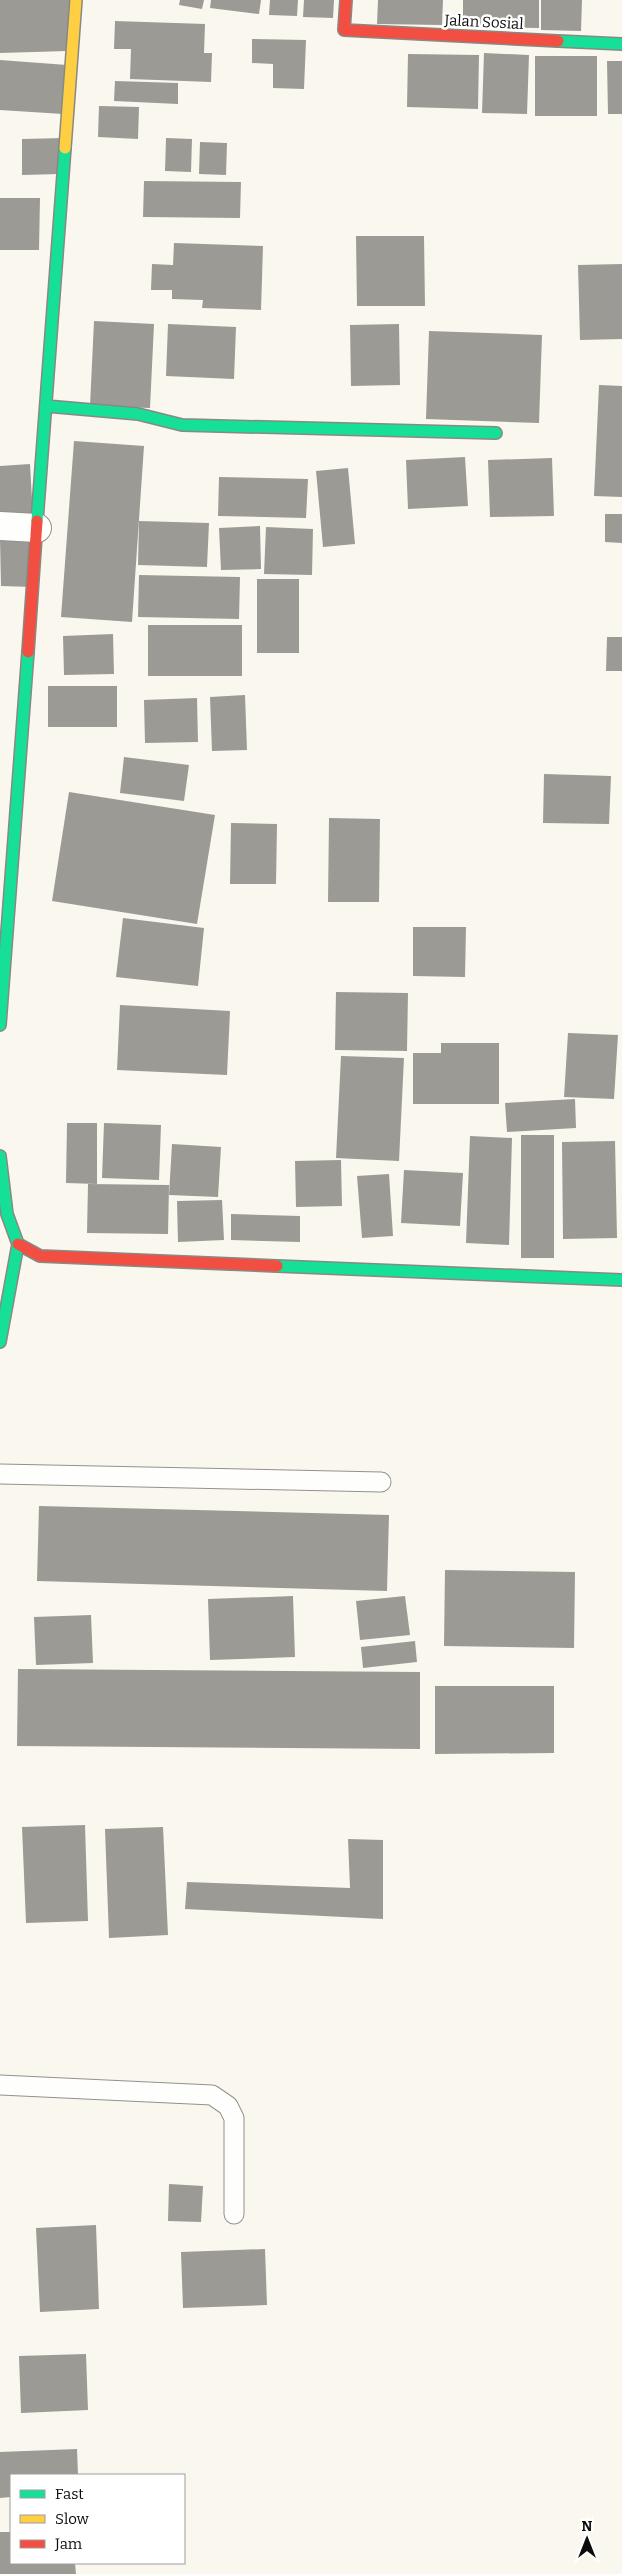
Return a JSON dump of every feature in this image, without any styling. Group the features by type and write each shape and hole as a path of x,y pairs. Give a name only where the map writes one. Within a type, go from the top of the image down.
{"street":[{"path":"0,1025 76,0"},
{"name":"Jalan Sosial","path":"346,0 344,30 622,44"},
{"path":"46,406 138,414 182,425 496,433"},
{"path":"0,526 37,528"},
{"path":"0,1156 7,1214 18,1244 0,1342"},
{"path":"18,1244 40,1256 622,1280"}],"lane":[{"path":"0,1474 381,1482"},
{"path":"0,2085 212,2096 228,2106 234,2118 234,2214"}],"building":[{"path":"0,0 72,0 67,51 0,53"},
{"path":"180,0 204,0 202,9 179,5"},
{"path":"211,0 261,0 259,14 210,8"},
{"path":"270,0 298,0 297,16 269,15"},
{"path":"304,0 334,0 333,18 303,17"},
{"path":"378,0 443,0 442,25 377,24"},
{"path":"463,0 539,0 539,28 463,27"},
{"path":"541,0 582,0 581,31 541,30"},
{"path":"115,21 205,24 204,53 212,53 211,82 130,79 131,49 114,49"},
{"path":"252,39 306,40 304,89 273,88 273,64 252,63"},
{"path":"484,53 529,55 527,114 482,113"},
{"path":"408,54 479,55 478,109 407,107"},
{"path":"535,56 597,56 597,116 535,116"},
{"path":"0,60 67,65 63,114 0,110"},
{"path":"607,61 622,61 622,114 608,114"},
{"path":"115,81 178,83 178,104 114,101"},
{"path":"99,106 139,107 138,139 98,137"},
{"path":"64,138 60,174 22,175 22,139"},
{"path":"166,138 192,139 191,172 165,171"},
{"path":"200,142 227,143 226,175 199,174"},
{"path":"144,181 241,182 240,218 143,217"},
{"path":"0,198 40,198 39,250 0,250"},
{"path":"356,236 424,236 425,306 357,306"},
{"path":"174,243 263,246 261,310 202,308 203,300 172,299 172,290 151,290 152,264 173,265"},
{"path":"622,264 622,339 580,340 578,265"},
{"path":"94,321 154,324 150,408 90,406"},
{"path":"168,324 236,327 234,379 166,376"},
{"path":"399,324 400,385 351,386 350,325"},
{"path":"429,331 542,335 539,423 426,419"},
{"path":"599,385 622,386 622,497 594,496"},
{"path":"74,441 144,446 132,622 61,617"},
{"path":"465,457 468,506 408,509 406,460"},
{"path":"552,458 554,516 490,517 488,460"},
{"path":"30,464 33,517 0,518 0,466"},
{"path":"348,468 355,544 323,547 316,471"},
{"path":"219,477 308,479 306,518 218,516"},
{"path":"605,514 622,514 622,543 605,542"},
{"path":"139,521 209,523 207,567 138,565"},
{"path":"260,526 261,569 221,570 219,528"},
{"path":"266,527 313,529 312,575 264,574"},
{"path":"0,539 34,540 32,587 1,586"},
{"path":"139,575 240,577 239,619 138,617"},
{"path":"257,579 299,579 299,653 257,653"},
{"path":"148,625 242,625 242,676 148,676"},
{"path":"113,634 114,674 64,675 63,636"},
{"path":"607,637 622,637 622,671 606,671"},
{"path":"48,686 117,686 117,727 48,727"},
{"path":"245,695 247,750 212,751 210,697"},
{"path":"197,698 198,742 145,743 144,700"},
{"path":"124,757 189,765 184,801 120,793"},
{"path":"544,774 611,776 609,824 543,823"},
{"path":"69,792 215,815 197,924 52,901"},
{"path":"329,818 380,819 379,902 328,902"},
{"path":"231,823 277,824 276,884 230,884"},
{"path":"123,918 204,928 198,986 116,977"},
{"path":"413,927 466,927 465,977 413,976"},
{"path":"336,992 408,993 407,1051 335,1050"},
{"path":"120,1005 230,1011 227,1075 117,1070"},
{"path":"568,1033 618,1035 614,1099 564,1097"},
{"path":"441,1043 499,1043 499,1104 413,1104 413,1053 441,1053"},
{"path":"341,1056 404,1058 399,1161 336,1158"},
{"path":"575,1099 576,1128 507,1132 505,1103"},
{"path":"67,1123 97,1123 97,1184 66,1183"},
{"path":"104,1123 161,1125 159,1180 102,1178"},
{"path":"521,1135 554,1135 554,1258 521,1258"},
{"path":"470,1136 512,1138 509,1245 466,1243"},
{"path":"615,1141 617,1238 563,1239 562,1142"},
{"path":"172,1144 221,1147 218,1197 169,1195"},
{"path":"341,1160 342,1206 296,1207 295,1161"},
{"path":"404,1170 463,1173 460,1226 401,1223"},
{"path":"389,1174 393,1236 362,1238 357,1176"},
{"path":"88,1184 169,1185 168,1234 87,1233"},
{"path":"222,1200 224,1240 178,1242 177,1201"},
{"path":"231,1214 300,1216 300,1242 231,1240"},
{"path":"39,1506 389,1515 387,1591 37,1581"},
{"path":"445,1570 575,1572 574,1648 444,1646"},
{"path":"293,1596 295,1657 210,1660 208,1599"},
{"path":"405,1596 410,1635 360,1640 356,1601"},
{"path":"91,1615 93,1663 36,1665 34,1617"},
{"path":"415,1641 417,1662 363,1668 361,1647"},
{"path":"18,1669 420,1672 420,1749 17,1746"},
{"path":"435,1686 554,1686 554,1753 435,1754"},
{"path":"85,1825 88,1921 26,1923 22,1827"},
{"path":"163,1827 168,1935 109,1938 105,1829"},
{"path":"348,1839 383,1840 383,1919 185,1909 187,1882 350,1888"},
{"path":"169,2184 203,2186 201,2222 168,2221"},
{"path":"96,2225 99,2309 40,2312 36,2228"},
{"path":"265,2249 267,2305 183,2308 181,2252"},
{"path":"86,2354 88,2410 21,2413 19,2356"},
{"path":"77,2449 78,2474 10,2474 10,2497 0,2498 0,2452"},
{"path":"0,2532 10,2532 10,2564 75,2564 76,2574 0,2574"}],"traffic: fast":[{"path":"558,41 622,44"},
{"path":"37,521 65,148"},
{"path":"46,406 138,414 182,425 496,433"},
{"path":"0,1025 28,652"},
{"path":"0,1156 7,1214 18,1244 0,1342"},
{"path":"277,1266 622,1280"}],"traffic: slow":[{"path":"65,148 76,0"}],"traffic: jam":[{"path":"346,0 344,30 558,41"},
{"path":"28,652 37,521"},
{"path":"18,1244 40,1256 277,1266"}]}
